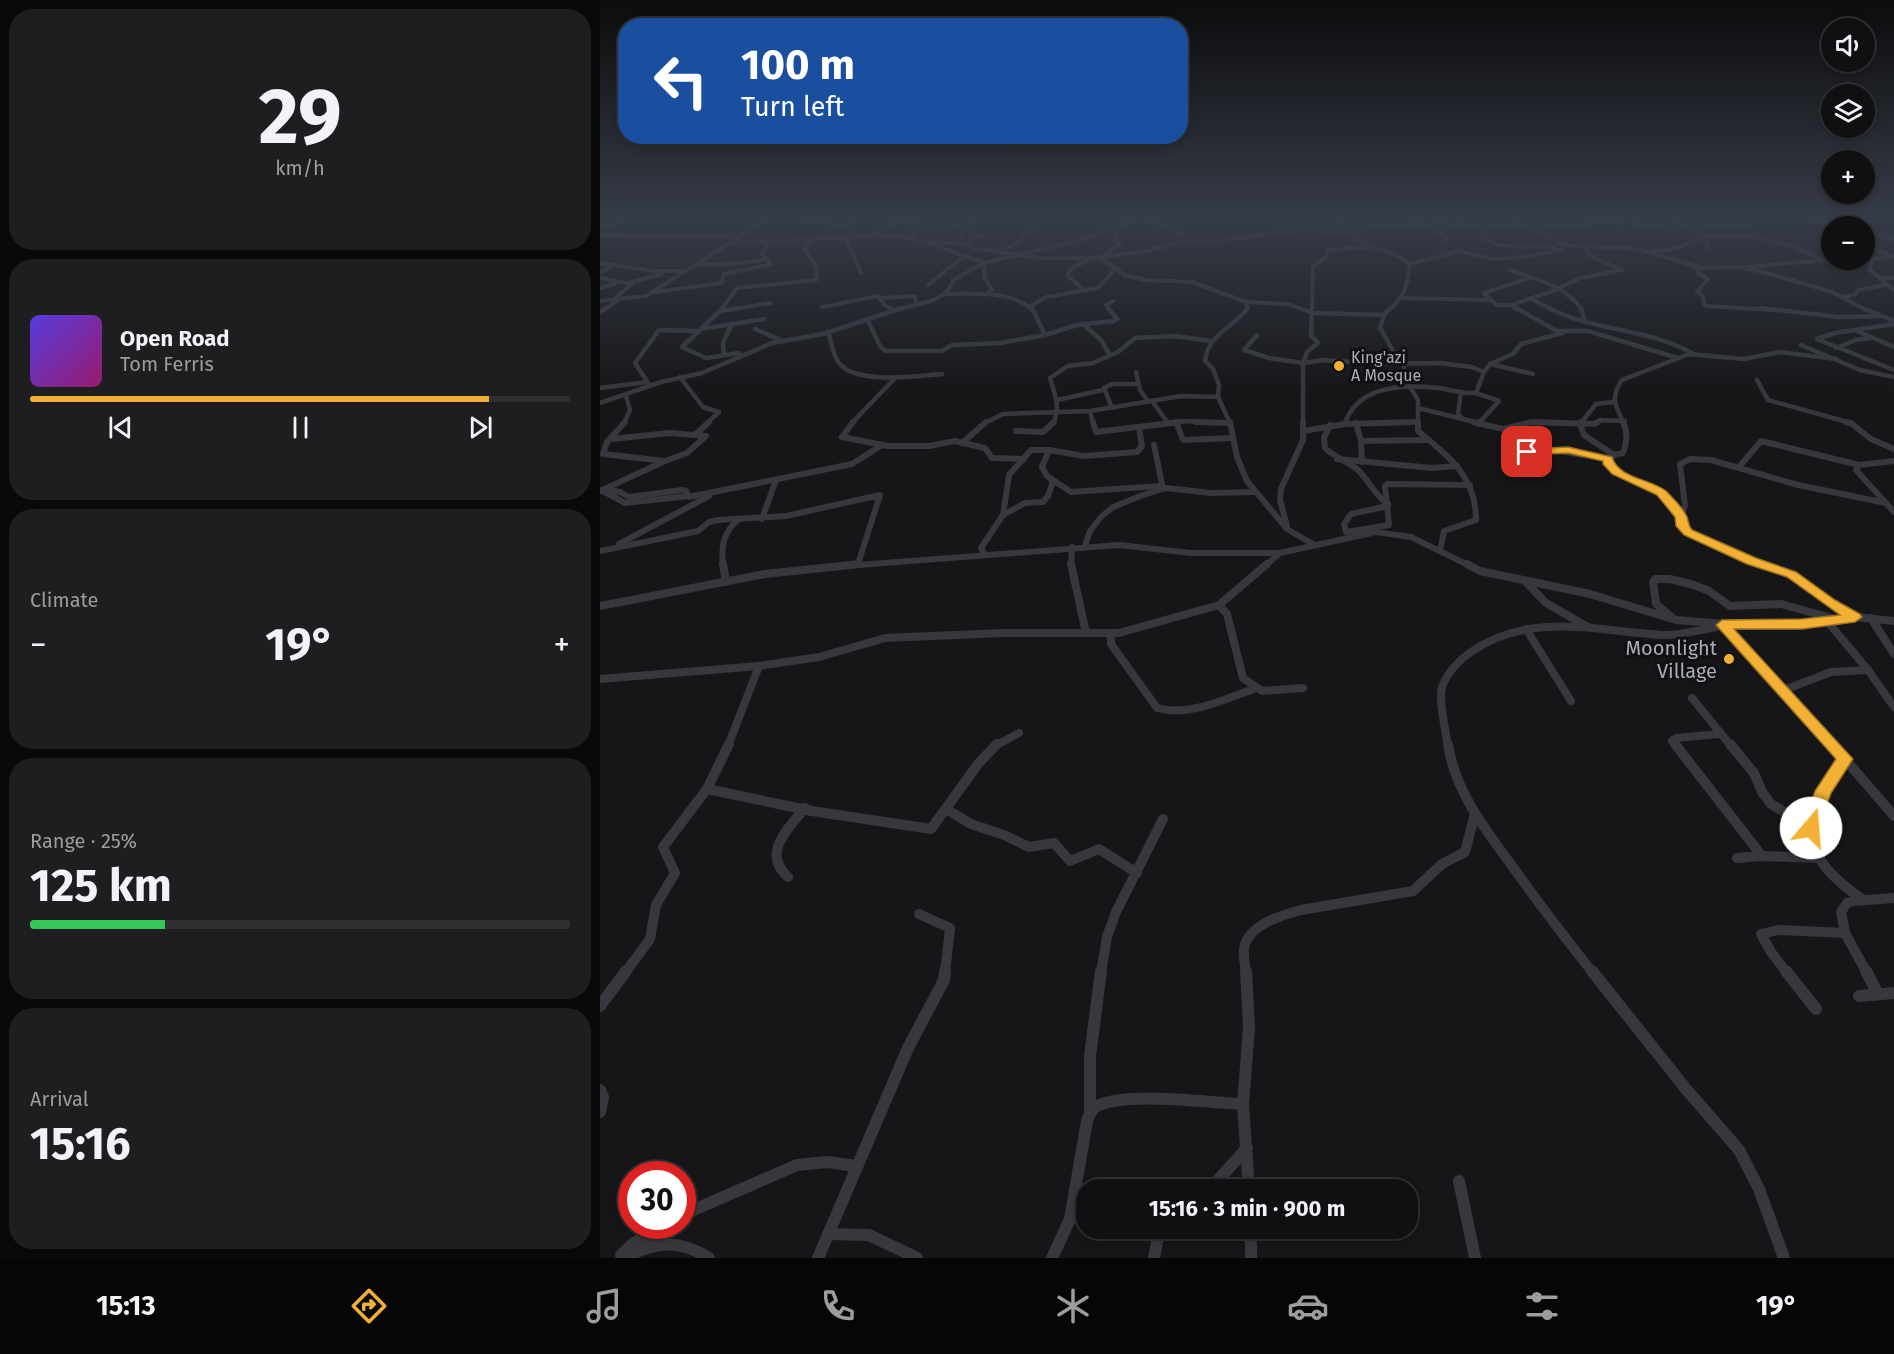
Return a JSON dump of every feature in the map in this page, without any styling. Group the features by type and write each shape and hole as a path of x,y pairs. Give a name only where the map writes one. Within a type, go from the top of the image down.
{"street":[{"path":"600,278 624,283"},
{"path":"600,288 649,278"},
{"path":"600,301 643,297 674,278"},
{"path":"653,292 722,283 724,278"},
{"path":"752,351 704,358 683,348 698,330 720,311 738,288 816,280 816,278"},
{"path":"928,285 937,278"},
{"path":"600,385 647,382 702,373 752,351 783,341 828,332 868,321 916,303 938,299 946,294 953,280 957,278"},
{"path":"984,278 992,289 987,294"},
{"path":"1071,278 1085,291"},
{"path":"1031,306 1044,297 1085,291 1102,285 1108,278"},
{"path":"1136,278 1185,281 1246,302 1288,304 1313,313 1385,315"},
{"path":"1287,529 1280,500 1281,489 1300,449 1303,431 1303,363 1307,352 1318,343 1311,335 1313,278"},
{"path":"1409,278 1402,298 1385,315 1380,328 1391,343 1395,357 1402,363 1404,377 1418,400 1416,422 1418,431 1466,476 1476,502 1477,518 1444,531 1440,551"},
{"path":"1582,278 1556,289 1511,305 1498,305 1490,300 1485,292 1497,290 1510,282 1530,278 1556,289 1580,303 1585,313 1585,322"},
{"path":"1706,278 1708,279 1697,292 1703,296 1704,304 1707,306 1839,317 1882,316"},
{"path":"1781,278 1826,290 1894,322"},
{"path":"1894,278 1882,278 1886,285 1894,290"},
{"path":"600,312 634,282"},
{"path":"1841,297 1854,295 1858,290 1886,285"},
{"path":"946,294 987,294 1031,306 1034,309 1034,316 1046,335"},
{"path":"822,307 874,296 882,298 912,296 916,298 916,303"},
{"path":"882,298 886,306 895,311"},
{"path":"1402,298 1490,300"},
{"path":"1530,298 1570,319 1673,342 1692,353 1744,359 1776,352 1791,352 1836,359"},
{"path":"868,321 880,346 887,352 940,351 952,345 992,344 1046,335 1083,324 1116,320 1107,308 1107,303 1113,301"},
{"path":"1246,302 1248,308 1241,317 1210,341 1204,362 1213,370 1220,387 1218,397 1227,412 1240,468 1255,492 1287,529 1315,544"},
{"path":"720,311 770,303"},
{"path":"1511,305 1530,318 1563,332"},
{"path":"647,382 635,363 658,330 698,330 764,319"},
{"path":"1791,352 1817,339 1894,322"},
{"path":"1083,324 1101,340 1110,355"},
{"path":"724,356 723,344 731,325"},
{"path":"755,329 783,341"},
{"path":"1855,330 1894,347"},
{"path":"1476,393 1484,372 1490,364 1513,354 1521,344 1563,332 1588,331 1678,358"},
{"path":"828,332 838,362 844,369 858,373 896,377 942,374"},
{"path":"1257,335 1244,350 1269,358 1303,363 1323,360 1379,364 1440,363 1472,367 1484,372"},
{"path":"1016,431 1045,432 1050,428 1058,413 1057,400 1050,380 1052,375 1068,366 1093,363 1124,349 1134,339 1140,337 1175,336 1210,341"},
{"path":"1836,348 1856,340 1872,338"},
{"path":"1817,339 1894,370"},
{"path":"1801,345 1860,370 1894,377"},
{"path":"1517,455 1539,450 1568,450 1611,457 1624,450 1627,437 1625,421 1613,402 1616,389 1623,380 1692,353"},
{"path":"1490,364 1533,374"},
{"path":"1136,372 1138,384 1168,423"},
{"path":"680,377 703,407 719,412 696,434"},
{"path":"896,377 841,435 882,445 918,446 955,441 985,448 992,458 1024,459"},
{"path":"1757,380 1768,400 1851,423 1871,439 1894,449"},
{"path":"600,403 626,396 647,382"},
{"path":"1057,400 1103,390 1112,384 1138,384"},
{"path":"1345,424 1347,412 1359,399 1380,391 1410,388 1435,388 1476,393 1499,400 1478,424"},
{"path":"1103,390 1112,408"},
{"path":"1461,392 1458,414 1464,418 1461,420"},
{"path":"626,396 630,410 626,421 605,445 603,454 665,461"},
{"path":"962,443 994,416 1090,411 1188,396 1218,397"},
{"path":"1580,424 1594,403 1613,402"},
{"path":"1418,408 1503,429 1534,422 1594,424 1600,420 1625,421"},
{"path":"1090,411 1095,432 1176,422 1230,423"},
{"path":"1176,422 1183,440 1233,438"},
{"path":"1303,431 1330,425 1416,422"},
{"path":"1356,423 1362,462"},
{"path":"1580,424 1584,435 1611,457"},
{"path":"1330,425 1323,443 1324,448 1337,459 1358,470 1363,480 1372,486 1377,496 1388,505"},
{"path":"1004,515 1008,478 1033,449 1084,456 1139,451 1142,438 1139,428"},
{"path":"602,490 687,453 706,438 696,434 661,432 611,439"},
{"path":"1360,441 1429,440"},
{"path":"1739,467 1761,441 1859,465 1894,461"},
{"path":"602,490 625,503 716,492 831,467 851,465 882,445"},
{"path":"1154,445 1162,487"},
{"path":"1049,450 1042,466 1045,474 1072,492 1162,487 1218,493 1255,492"},
{"path":"1611,457 1608,464 1615,472 1661,493 1681,516"},
{"path":"1337,459 1442,469 1457,466"},
{"path":"1855,617 1830,603 1791,574 1751,561 1688,533 1682,526 1681,516 1685,506 1680,464 1690,459 1701,459 1739,467 1798,485 1886,503"},
{"path":"1859,465 1856,470 1858,475 1894,512"},
{"path":"762,519 776,480"},
{"path":"985,555 981,548 1004,515 1025,503 1043,501 1048,496 1053,481"},
{"path":"1328,541 1335,535 1346,532 1387,526 1390,522 1385,486 1387,484 1470,485"},
{"path":"1085,546 1095,524 1113,507 1162,487"},
{"path":"613,548 716,492"},
{"path":"600,550 698,531 709,522 718,520 762,519 803,513 880,495 858,564"},
{"path":"1346,532 1344,524 1351,514 1388,505"},
{"path":"726,582 722,556 724,537 728,527 739,519"},
{"path":"600,606 765,574 858,564 1119,544 1219,554 1280,553 1328,541 1386,532 1411,537 1471,567 1526,582 1590,594 1676,620 1724,626 1775,625 1855,617 1894,621"},
{"path":"1072,547 1071,568 1086,633"},
{"path":"600,679 759,666 819,657 880,639 981,633 1111,634 1220,605 1280,553"},
{"path":"1676,620 1656,604 1653,582 1655,579 1671,579 1692,585 1712,593 1730,606 1781,604 1837,619"},
{"path":"1526,582 1545,603 1589,627"},
{"path":"1220,605 1227,614 1241,675 1256,688 1265,692 1303,688"},
{"path":"1871,618 1894,654"},
{"path":"1827,621 1868,670 1894,707"},
{"path":"1724,626 1664,635 1589,627 1526,629 1493,638 1469,652 1458,661 1442,687 1441,696 1450,757 1457,779 1475,814 1562,933 1686,1089 1739,1150 1759,1189 1784,1258"},
{"path":"1724,626 1740,646 1784,690 1894,816"},
{"path":"1526,629 1571,701"},
{"path":"1111,634 1111,644 1157,708 1162,711 1183,710 1256,688"},
{"path":"600,1006 650,939 656,904 675,873 663,847 707,789 722,762 759,666"},
{"path":"1784,690 1831,672 1868,670"},
{"path":"1692,698 1719,734 1755,775 1760,789 1770,802 1783,813 1811,828"},
{"path":"707,789 930,829 934,827 977,764 998,744 1019,733"},
{"path":"1719,734 1676,738 1672,741 1762,856"},
{"path":"1845,759 1824,791 1811,828 1817,858 1833,877 1862,899"},
{"path":"788,877 777,868 774,855 781,840 805,808"},
{"path":"946,809 970,824 1004,835 1029,847 1056,844 1070,861 1099,849 1137,873"},
{"path":"1248,1179 1243,1104 1249,1027 1243,952 1252,932 1283,915 1301,910 1413,891 1442,864 1465,852 1475,814"},
{"path":"1052,1258 1070,1219 1090,1112 1090,1056 1101,966 1113,921 1163,819"},
{"path":"1737,858 1762,856 1817,858"},
{"path":"1878,994 1845,933 1841,921 1842,909 1847,903 1862,899 1894,898"},
{"path":"818,1258 908,1048 944,980 950,928 919,914"},
{"path":"1816,1009 1771,952 1761,934 1778,930 1845,933"},
{"path":"1859,996 1894,993"},
{"path":"600,1090 603,1097 600,1112"},
{"path":"1090,1112 1103,1104 1130,1101 1243,1104"},
{"path":"1219,1179 1247,1148"},
{"path":"696,1209 797,1165 816,1161 836,1161 856,1166"},
{"path":"1459,1181 1475,1258"},
{"path":"828,1234 869,1235 917,1258"},
{"path":"620,1258 641,1239"},
{"path":"1154,1258 1158,1239"},
{"path":"1251,1239 1251,1258"},
{"path":"620,1258 663,1243 686,1246 709,1258"}],"place":[{"name":"King'azi A Mosque","path":"1339,366"},
{"name":"Moonlight Village","path":"1729,659"}],"route":[{"path":"1527,452 1549,449 1568,450 1609,459 1607,462 1615,472 1661,493 1681,516 1682,526 1688,533 1751,561 1791,574 1830,603 1855,617 1802,624 1722,625 1788,694 1845,759 1824,791 1811,828"}]}
